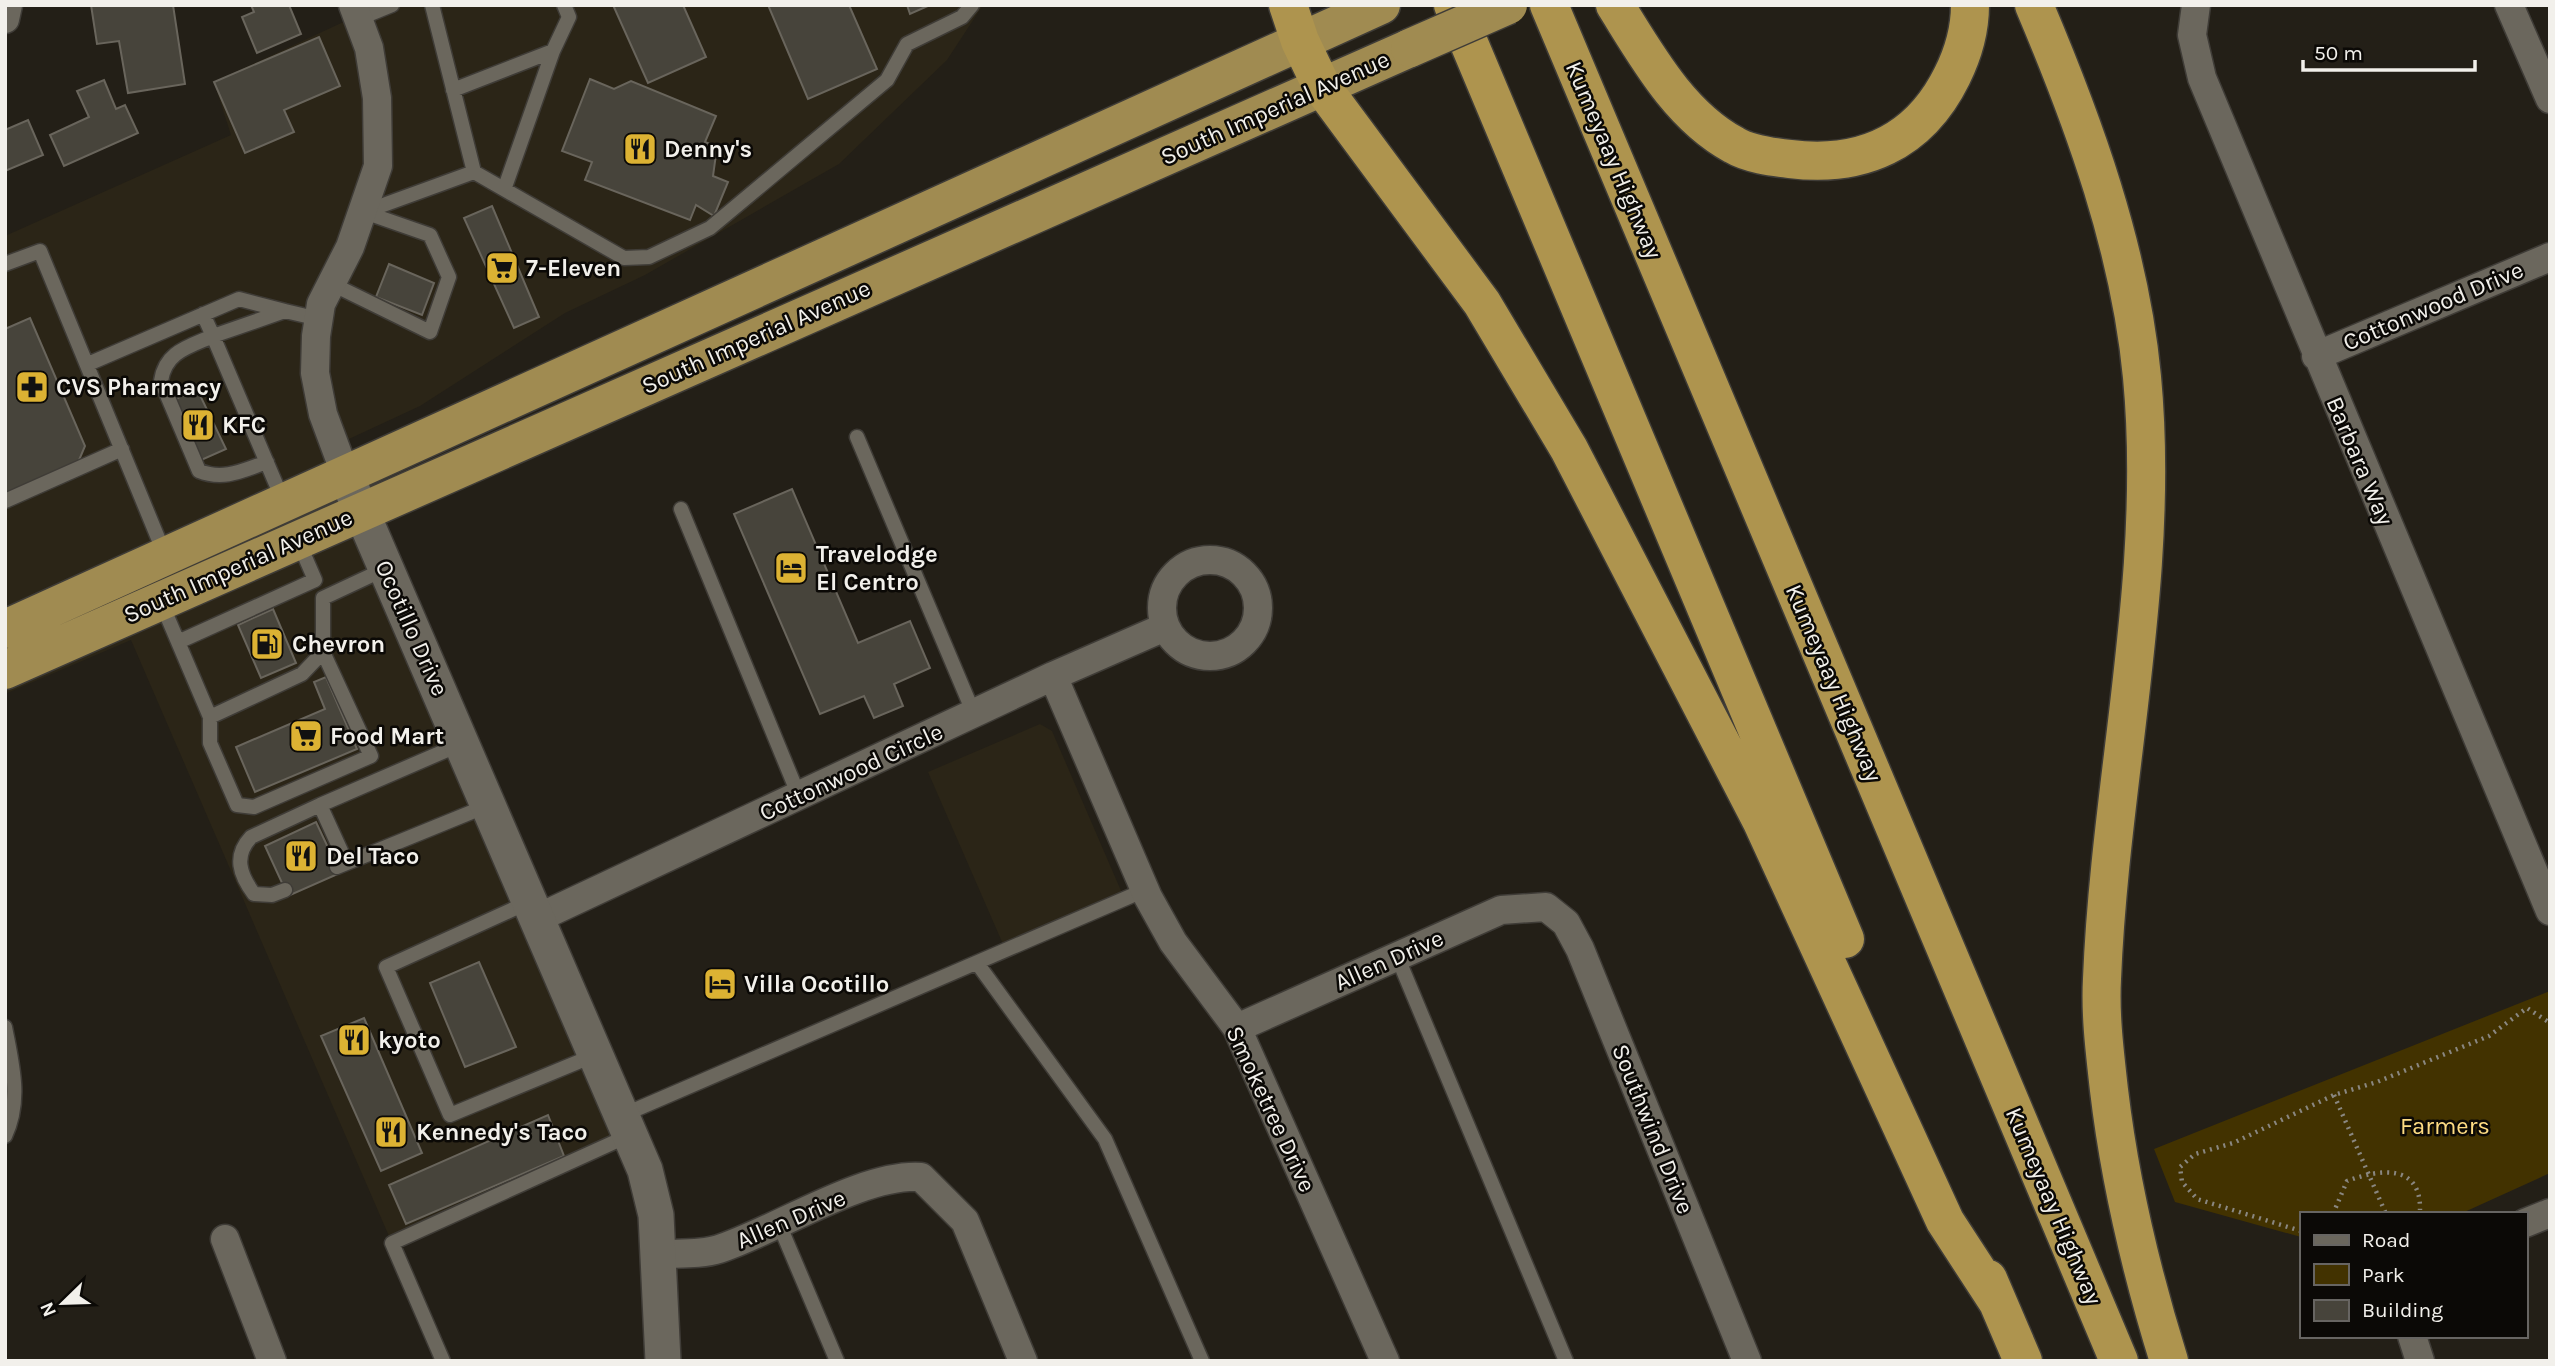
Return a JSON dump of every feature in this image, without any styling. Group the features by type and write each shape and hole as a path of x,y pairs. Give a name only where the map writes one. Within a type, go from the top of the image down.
{"highway":[{"path":"1288,5 1300,41 1322,87 1482,303 1569,449 1762,822 1945,1221 1997,1301"},
{"name":"South Imperial Avenue","path":"5,629 1381,5"},
{"path":"1453,5 2023,1361"},
{"name":"South Imperial Avenue","path":"5,670 1507,5"},
{"name":"Kumeyaay Highway","path":"1549,5 2119,1361"},
{"path":"1615,5 1668,85 1703,124 1737,147 1806,161 1850,158 1875,151 1916,127 1947,86 1959,62 1968,36 1970,5"},
{"path":"2034,5 2068,86 2101,184 2124,270 2142,375 2146,449 2140,597 2102,983 2117,1151 2137,1258 2169,1361"}],"street":[{"path":"5,19 8,5"},
{"name":"Barbara Way","path":"2196,5 2192,35 2202,78 2550,911"},
{"path":"2509,5 2550,99"},
{"name":"Ocotillo Drive","path":"356,12 369,48 377,98 378,166 350,247 330,283 318,319 315,373 323,414 346,476 490,804 645,1170 656,1214 660,1254 663,1361"},
{"name":"Cottonwood Drive","path":"2316,356 2550,257"},
{"name":"Cottonwood Circle","path":"534,910 799,796 1053,676 1166,627"},
{"name":"Smoketree Drive","path":"1053,676 1145,890 1173,942 1237,1028 1385,1361"},
{"name":"Allen Drive","path":"1237,1028 1500,910 1546,907"},
{"name":"Southwind Drive","path":"1546,907 1566,923 1580,949 1747,1361"},
{"name":"Allen Drive","path":"660,1254 716,1250 874,1183 904,1176 921,1177 965,1221 1023,1361"},
{"path":"2527,1222 2550,1213"},
{"path":"225,1239 265,1358"},
{"path":"2413,1338 2420,1361"}],"lane":[{"path":"356,12 392,5"},
{"path":"432,5 474,172"},
{"path":"505,187 553,51 569,17 564,5"},
{"path":"363,212 474,172 505,187 624,258 649,257 710,228 887,80 908,44 962,17 972,5"},
{"path":"453,90 553,51"},
{"path":"330,283 430,332 449,277 430,235 363,212"},
{"path":"5,264 40,251 166,557"},
{"path":"88,364 239,299 318,319"},
{"path":"267,462 226,476 213,477 200,471 161,381 163,366 172,354 213,336 285,311"},
{"path":"203,314 285,504"},
{"path":"858,438 974,714"},
{"path":"5,501 121,449"},
{"path":"681,509 799,796"},
{"path":"161,601 211,717 210,743 237,805 254,807 371,756 323,652 323,598 297,540"},
{"path":"323,598 387,568"},
{"path":"178,642 315,580"},
{"path":"211,717 302,674 323,652"},
{"path":"285,890 272,895 254,894 243,879 239,865 243,845 251,837 463,743"},
{"path":"320,805 341,864 490,804"},
{"path":"443,1361 392,1243 627,1125 977,963 1145,890"},
{"path":"534,910 386,967 450,1115 595,1055"},
{"path":"1397,956 1566,1361"},
{"path":"977,963 1105,1139 1202,1361"},
{"path":"5,1027 16,1080 15,1116 5,1136"},
{"path":"779,1224 837,1361"}],"path":[{"path":"2300,1231 2197,1199 2182,1182 2180,1167 2195,1154 2233,1143 2334,1095 2410,1069 2489,1036 2527,1008 2550,1023"},
{"path":"2334,1095 2385,1212"},
{"path":"2334,1212 2347,1181 2368,1173 2391,1172 2409,1179 2420,1194 2420,1210"}],"shaded area":[{"path":"380,5 983,5 947,60 839,164 645,275 565,313 420,406 336,445 631,1134 392,1243 131,640 5,694 5,236 231,135 214,82"},
{"path":"1040,724 1052,731 1125,900 1006,951 928,772"}],"green space":[{"name":"Farmers","path":"2550,991 2550,1173 2464,1212 2300,1212 2300,1237 2175,1202 2154,1149"}],"building":[{"path":"91,5 173,5 185,84 128,93 119,41 97,44"},
{"path":"251,5 289,5 301,34 257,53 242,17 254,12"},
{"path":"613,5 683,5 706,57 648,83"},
{"path":"768,5 849,5 877,69 808,99"},
{"path":"907,5 930,5 910,14"},
{"path":"319,37 340,86 284,110 294,132 245,153 214,82"},
{"name":"Denny's","path":"590,79 614,89 631,81 716,116 705,142 717,147 713,176 728,182 714,216 696,205 690,220 585,180 592,162 562,151"},
{"path":"104,80 116,109 125,105 138,133 64,166 50,135 89,117 77,91"},
{"path":"28,120 43,155 5,171 5,130"},
{"name":"7-Eleven","path":"492,206 539,317 514,328 464,218"},
{"path":"389,264 434,283 422,315 376,297"},
{"name":"CVS Pharmacy","path":"30,318 85,446 77,465 5,495 5,329"},
{"name":"KFC","path":"197,389 226,449 199,461 171,401"},
{"name":"Travelodge El Centro","path":"792,489 858,643 910,621 930,668 894,684 903,706 874,718 864,696 820,714 734,514"},
{"path":"273,609 296,663 261,678 238,625"},
{"name":"Food Mart","path":"326,677 357,749 255,792 236,747 325,709 314,682"},
{"name":"Del Taco","path":"316,822 340,873 288,896 265,846"},
{"path":"479,962 516,1047 465,1067 430,983"},
{"path":"364,1018 422,1153 381,1171 321,1036"},
{"path":"548,1115 564,1156 406,1224 389,1185"}],"place":[{"name":"Denny's","path":"640,149"},
{"name":"7-Eleven","path":"502,268"},
{"name":"CVS Pharmacy","path":"32,387"},
{"name":"KFC","path":"198,425"},
{"name":"Travelodge El Centro","path":"791,568"},
{"name":"Chevron","path":"267,644"},
{"name":"Food Mart","path":"306,736"},
{"name":"Del Taco","path":"301,856"},
{"name":"Villa Ocotillo","path":"720,984"},
{"name":"kyoto","path":"354,1040"},
{"name":"Kennedy's Taco","path":"391,1132"}]}
